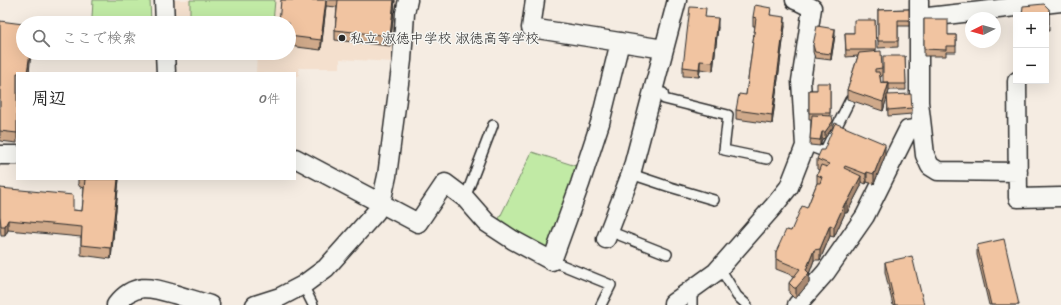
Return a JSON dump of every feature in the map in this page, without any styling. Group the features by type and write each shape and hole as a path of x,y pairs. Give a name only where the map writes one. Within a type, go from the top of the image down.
{"street":[{"path":"164,0 165,16"},
{"path":"255,305 280,297 303,285 326,268 376,212 381,203 387,176 402,60 405,13 408,0"},
{"path":"535,0 531,28 664,49"},
{"path":"607,235 631,174 677,0"},
{"path":"670,304 692,297 720,268 789,187 794,166 805,146 801,81 816,4 795,0"},
{"path":"919,0 920,102 925,155 930,166 938,171 1018,172"},
{"path":"919,18 1061,2"},
{"path":"296,159 418,223 445,183 465,198 487,223 513,240 552,261 600,123 620,42"},
{"path":"165,60 166,72"},
{"path":"1017,84 1018,198 1061,197"},
{"path":"797,305 826,272 865,216 908,130 922,128"},
{"path":"0,155 16,155"},
{"path":"116,305 122,297 132,291 145,287 155,288 210,305"}],"lane":[{"path":"653,91 663,93 664,99 728,115 724,150 767,159"},
{"path":"805,146 824,152 850,100"},
{"path":"465,198 493,125"},
{"path":"631,174 670,188 714,200"},
{"path":"607,235 667,254"},
{"path":"552,261 611,285 601,305"},
{"path":"720,268 738,296 747,305"},
{"path":"303,285 313,305"}],"shaded area":[{"name":"私立 淑徳中学校 淑徳高等学校","path":"172,0 399,0 393,62 340,59 340,68 299,68 299,76 296,76 296,72 256,72 257,60 296,60 296,16 173,16"}],"green space":[{"path":"93,0 150,0 151,16 92,16"},
{"path":"190,0 275,0 274,16 190,16"},
{"path":"532,152 579,167 549,250 498,221"}],"building":[{"path":"281,0 326,0 321,40 296,37 296,16 280,16"},
{"path":"338,0 394,0 390,36 335,30"},
{"path":"1044,4 1049,9 1049,12 1022,12 1023,6"},
{"path":"755,5 771,8 770,15 785,17 772,115 736,110 739,94 746,95 756,18 753,17"},
{"path":"690,7 706,8 705,17 718,18 713,62 700,61 699,69 683,67"},
{"path":"909,9 909,20 898,20 898,41 878,41 878,10"},
{"path":"924,19 948,19 948,35 956,35 956,46 946,46 946,50 924,49"},
{"path":"854,20 875,20 876,50 846,50 845,33 854,33"},
{"path":"0,21 16,23 16,60 29,60 27,72 16,72 16,133 0,131"},
{"path":"817,26 835,29 831,54 815,52 813,45"},
{"path":"881,51 882,68 875,69 875,72 879,72 881,83 889,82 883,102 847,90 859,53"},
{"path":"883,56 905,56 906,84 889,84 889,82 883,82"},
{"path":"817,83 830,83 830,113 809,113 809,90 817,90"},
{"path":"911,94 912,108 888,110 887,95"},
{"path":"812,115 832,116 833,121 825,132 822,132 820,140 810,139"},
{"path":"835,123 885,144 885,146 874,174 867,172 866,174 845,166 844,168 861,176 847,203 845,203 834,227 830,225 820,249 814,250 806,270 809,273 796,288 794,288 789,283 800,269 776,259 776,252 786,230 791,231 802,206 807,208 817,183 820,183 822,177 817,175 821,165 827,167 829,164 817,159 821,150 824,150"},
{"path":"85,180 118,180 111,248 81,245 82,227 8,220 5,226 1,226 0,188 73,195 73,210 82,211"},
{"path":"1004,239 1019,305 991,305 977,245"},
{"path":"912,256 924,305 895,305 885,262"}],"place":[{"name":"私立 淑徳中学校 淑徳高等学校","path":"342,38"}]}
